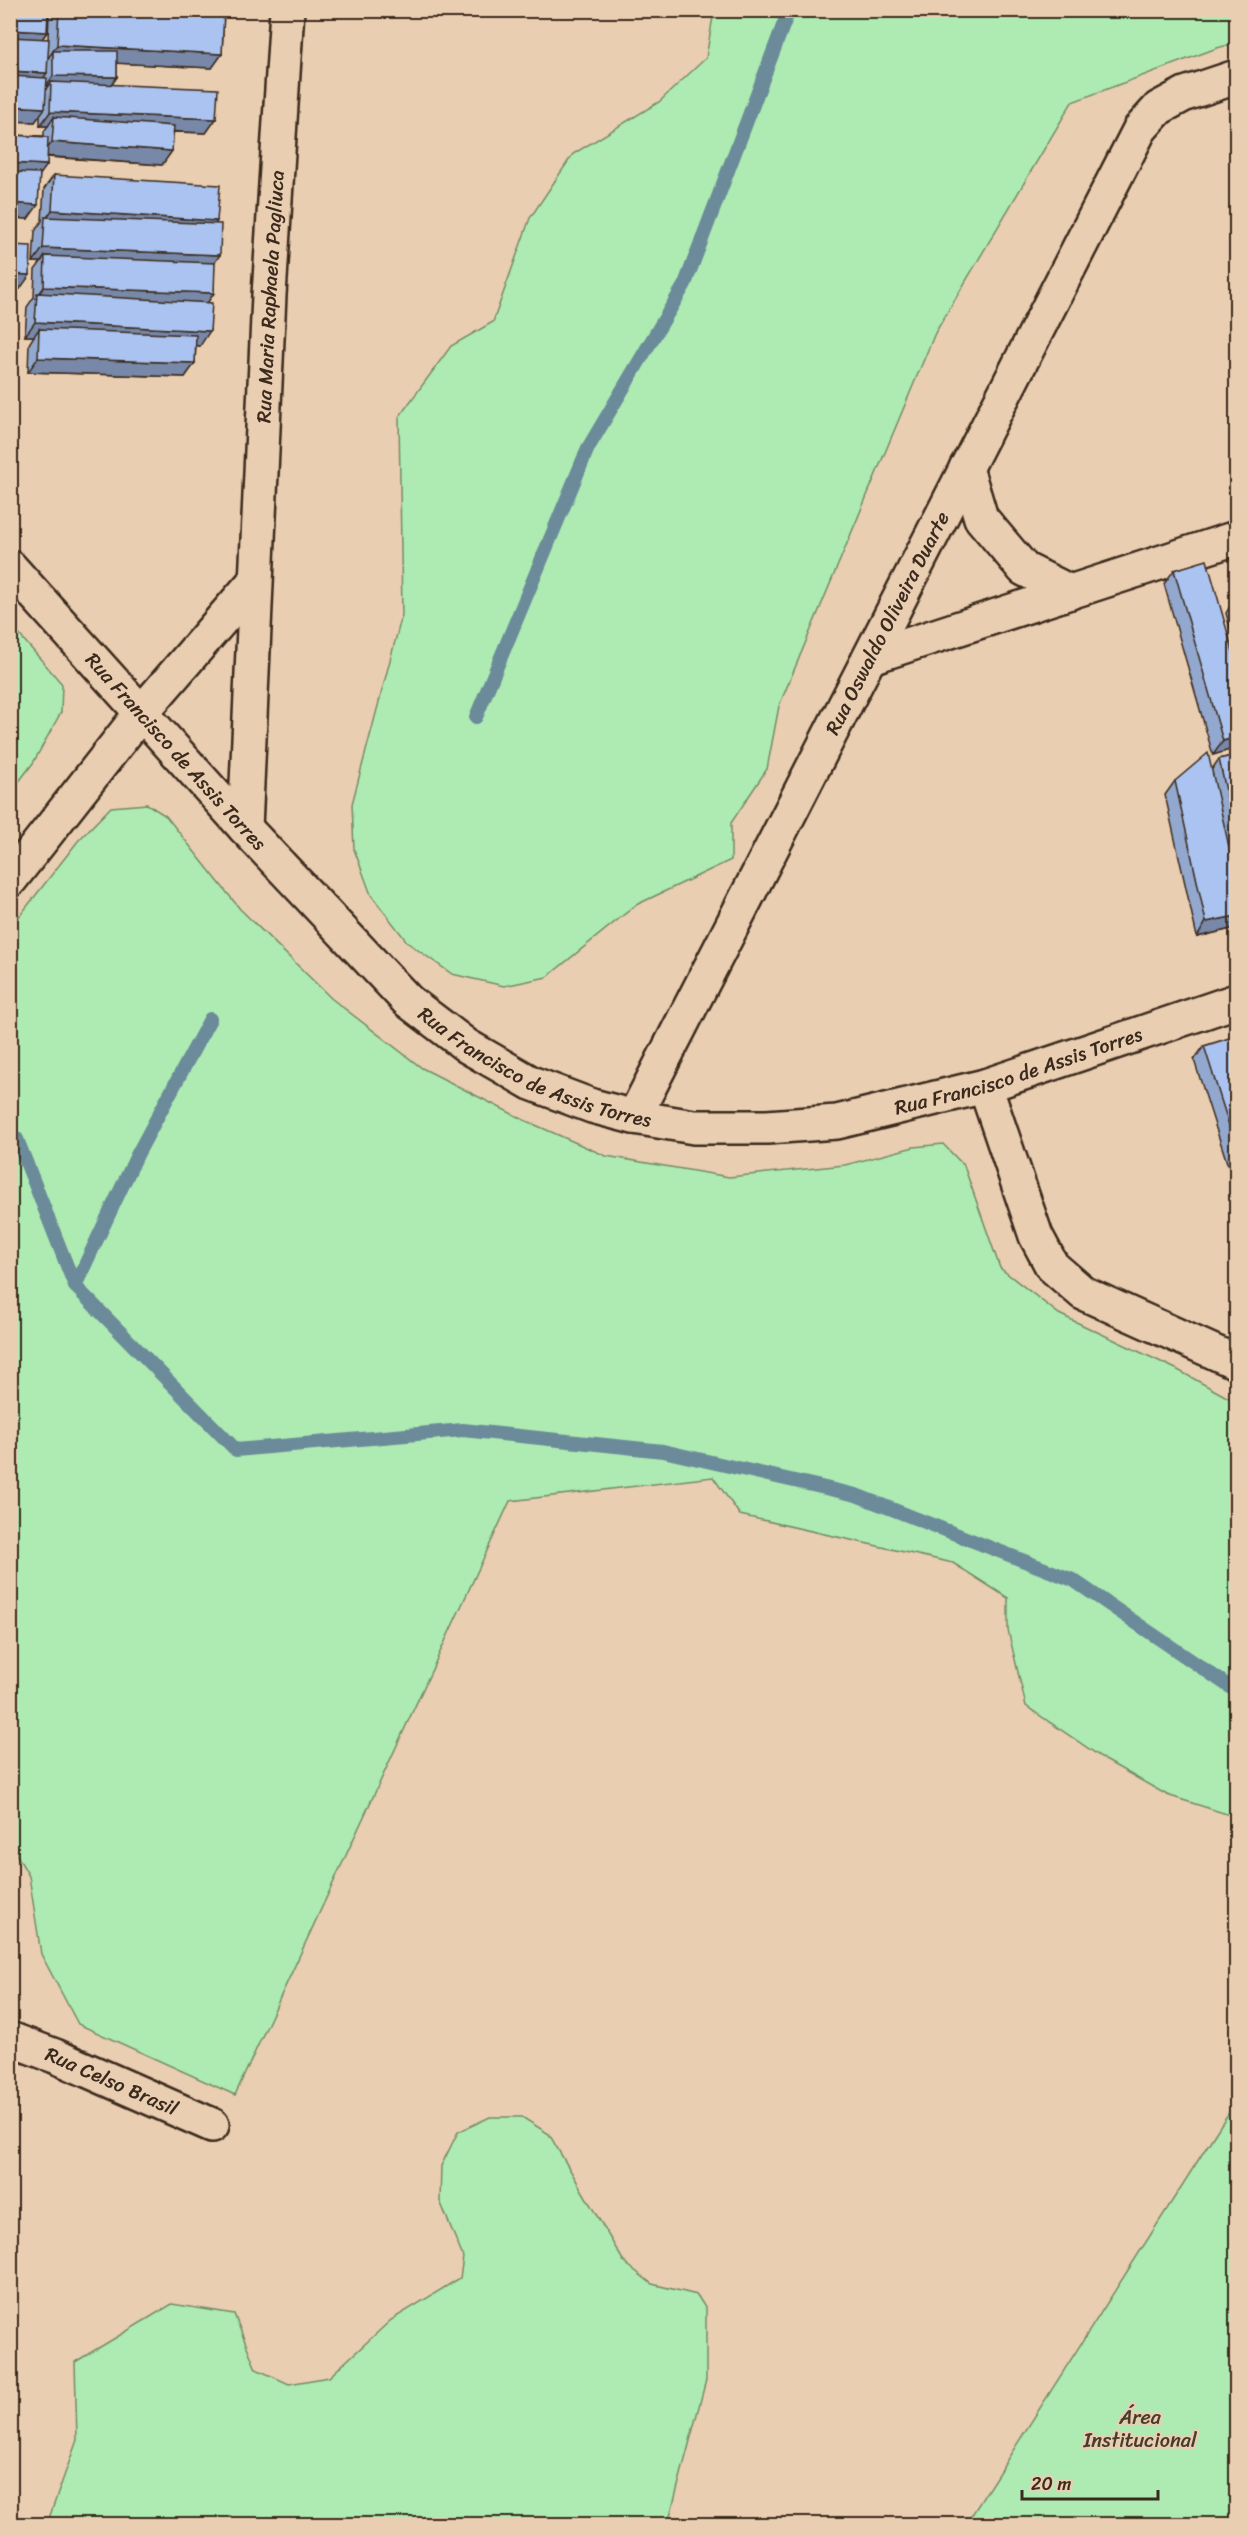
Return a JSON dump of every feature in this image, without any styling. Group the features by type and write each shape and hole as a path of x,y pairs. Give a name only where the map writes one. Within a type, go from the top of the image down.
{"street":[{"name":"Rua Maria Raphaela Pagliuca","path":"245,828 269,295 287,10"},
{"name":"Rua Oswaldo Oliveira Duarte","path":"634,1117 1140,129 1159,108 1185,94 1236,76"},
{"path":"966,468 981,518 1017,561 1024,569 1070,592"},
{"path":"871,657 1236,538"},
{"name":"Rua Francisco de Assis Torres","path":"10,567 245,828 408,1001 467,1046 531,1083 592,1106 634,1117 694,1127 767,1127 837,1122 985,1086 1236,1000"},
{"path":"10,880 142,711 255,581"},
{"path":"985,1086 1036,1236 1053,1266 1083,1293 1236,1362"},
{"name":"Rua Celso Brasil","path":"10,2039 55,2056 212,2125"}],"green space":[{"path":"714,11 1236,11 1236,43 1072,102 935,333 779,706 767,769 731,823 731,860 636,905 547,977 504,986 452,974 408,943 371,895 354,849 352,804 402,615 399,417 451,346 493,322 530,218 573,154 659,102 706,58"},
{"path":"10,624 62,684 61,712 33,763 11,792"},
{"path":"147,804 166,816 240,909 332,999 422,1068 524,1120 606,1156 729,1177 845,1165 914,1147 943,1144 964,1166 1000,1268 1059,1314 1176,1369 1236,1402 1236,1817 1167,1795 1107,1761 1026,1706 1008,1630 1008,1598 953,1563 740,1515 713,1477 510,1501 235,2095 78,2024 41,1954 29,1876 11,1845 11,927 78,841 111,807"},
{"name":"Área Institucional","path":"1236,2102 1236,2524 966,2524 1220,2126"},
{"path":"490,2117 522,2117 549,2134 624,2262 652,2284 697,2295 706,2309 706,2380 668,2524 47,2524 77,2440 75,2362 172,2304 234,2314 256,2369 289,2384 329,2377 391,2320 460,2278 463,2257 440,2201 441,2166 458,2132"}],"building":[{"path":"10,10 48,12 47,32 10,30"},
{"path":"59,10 224,10 222,54 57,45"},
{"path":"10,37 49,39 47,73 10,71"},
{"path":"53,51 117,51 117,77 53,76"},
{"path":"10,76 47,78 45,108 10,106"},
{"path":"51,82 218,89 216,119 50,112"},
{"path":"54,117 174,126 172,151 52,142"},
{"path":"10,135 48,137 47,165 10,163"},
{"path":"10,172 40,173 38,205 10,203"},
{"path":"54,175 220,185 217,221 52,210"},
{"path":"10,208 18,209 16,239 10,238"},
{"path":"45,217 221,224 220,255 43,248"},
{"path":"10,245 31,246 30,275 10,274"},
{"path":"45,256 215,263 214,293 44,287"},
{"path":"37,293 212,303 210,331 35,322"},
{"path":"39,329 196,335 195,363 38,358"},
{"path":"1207,560 1236,662 1236,737 1223,741 1174,570"},
{"path":"1208,753 1236,878 1236,916 1206,922 1175,781"},
{"path":"1236,755 1236,836 1219,759"},
{"path":"1236,1036 1236,1147 1204,1046"}],"waterway":[{"path":"476,717 588,448 685,284 789,10"},
{"path":"75,1286 137,1155 210,1019"},
{"path":"17,1139 75,1286 236,1450 463,1430 663,1451 856,1495 1073,1580 1236,1691"}]}
